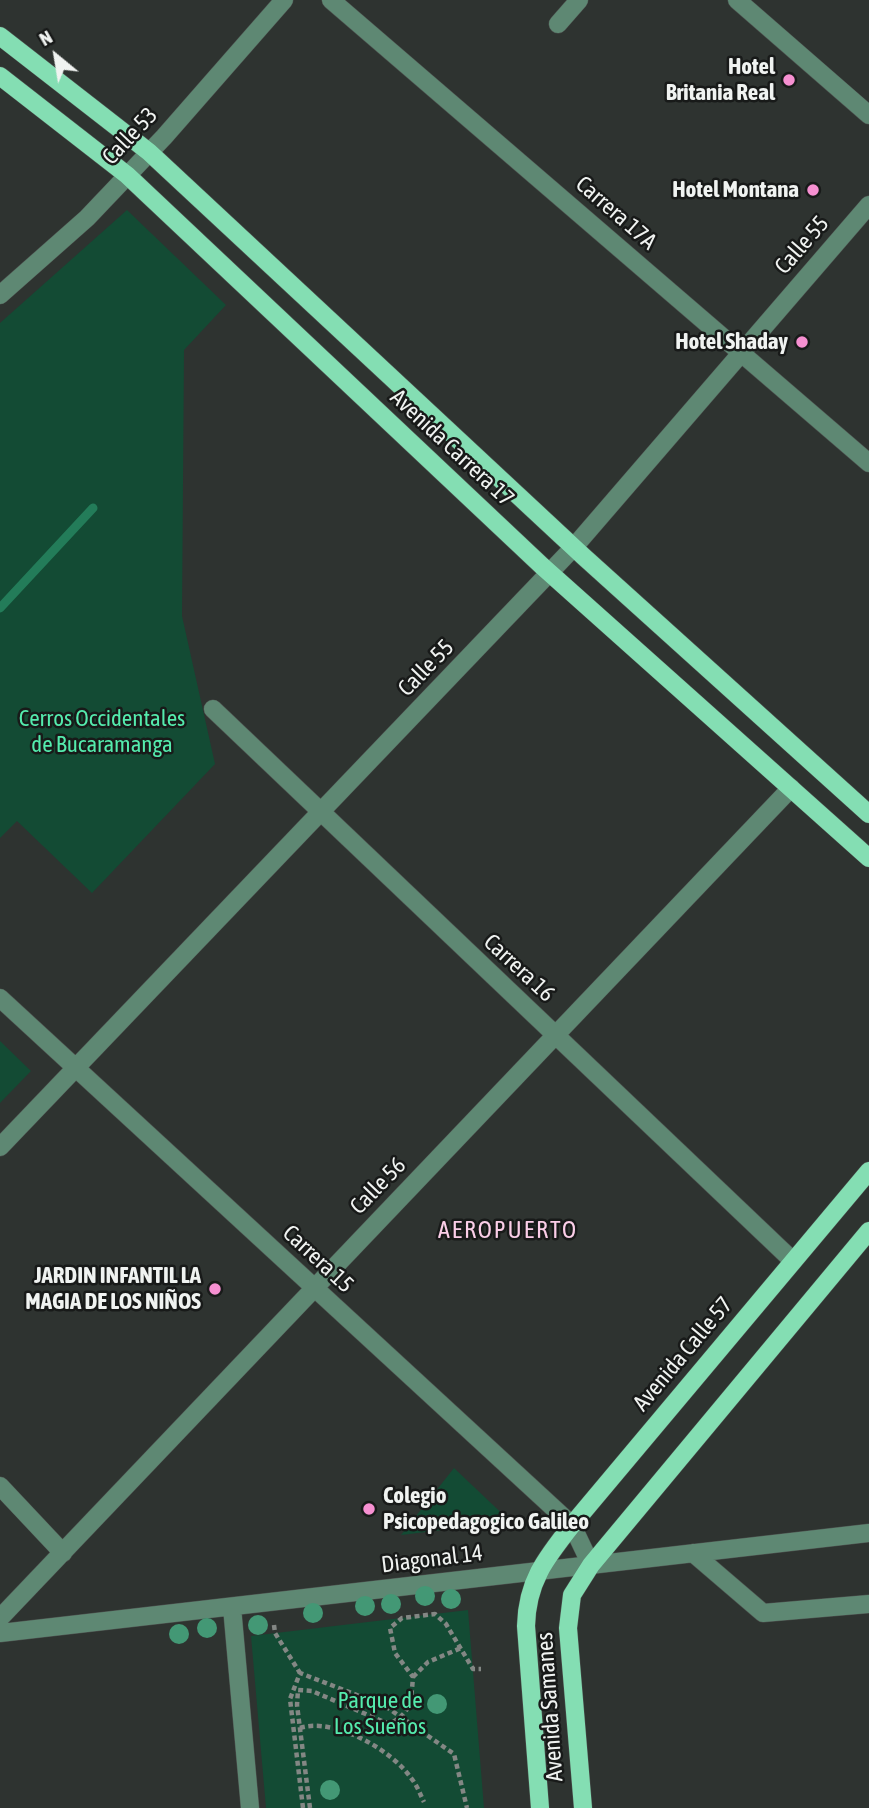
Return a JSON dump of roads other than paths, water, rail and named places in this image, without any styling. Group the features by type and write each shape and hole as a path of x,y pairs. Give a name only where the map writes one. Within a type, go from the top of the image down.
{"main road":[{"name":"Avenida Carrera 17","path":"0,36 149,152 574,547 869,814"},
{"name":"Avenida Carrera 17","path":"0,76 127,175 550,573 869,858"},
{"name":"Avenida Calle 57","path":"538,1571 572,1525 869,1171"},
{"path":"591,1565 869,1231"},
{"name":"Avenida Samanes","path":"583,1808 568,1628 572,1595 591,1565"},
{"name":"Avenida Samanes","path":"538,1571 527,1606 526,1626 540,1808"}],"street":[{"name":"Calle 53","path":"0,295 87,218 284,0"},
{"name":"Carrera 17A","path":"331,0 869,463"},
{"path":"558,24 579,0"},
{"path":"737,0 869,115"},
{"name":"Calle 55","path":"0,1147 574,547 869,205"},
{"name":"Carrera 16","path":"213,709 793,1261"},
{"name":"Calle 56","path":"0,1618 791,788"},
{"name":"Carrera 15","path":"0,998 572,1525 591,1565"},
{"path":"0,1486 62,1553"},
{"name":"Diagonal 14","path":"0,1633 869,1533"},
{"path":"693,1553 763,1613 869,1604"},
{"path":"232,1607 250,1808"}],"waterway":[{"path":"0,608 93,508"}],"place":[{"name":"Hotel Britania Real","path":"789,80"},
{"name":"Hotel Montana","path":"813,190"},
{"name":"Hotel Shaday","path":"802,342"},
{"name":"JARDIN INFANTIL LA MAGIA DE LOS NIÑOS","path":"215,1289"},
{"name":"Colegio Psicopedagogico Galileo","path":"369,1509"}],"district":[{"name":"AEROPUERTO","path":"508,1230"}],"park label":[{"name":"Cerros Occidentales de Bucaramanga","path":"102,732"},
{"name":"Parque de Los Sueños","path":"380,1714"}]}
